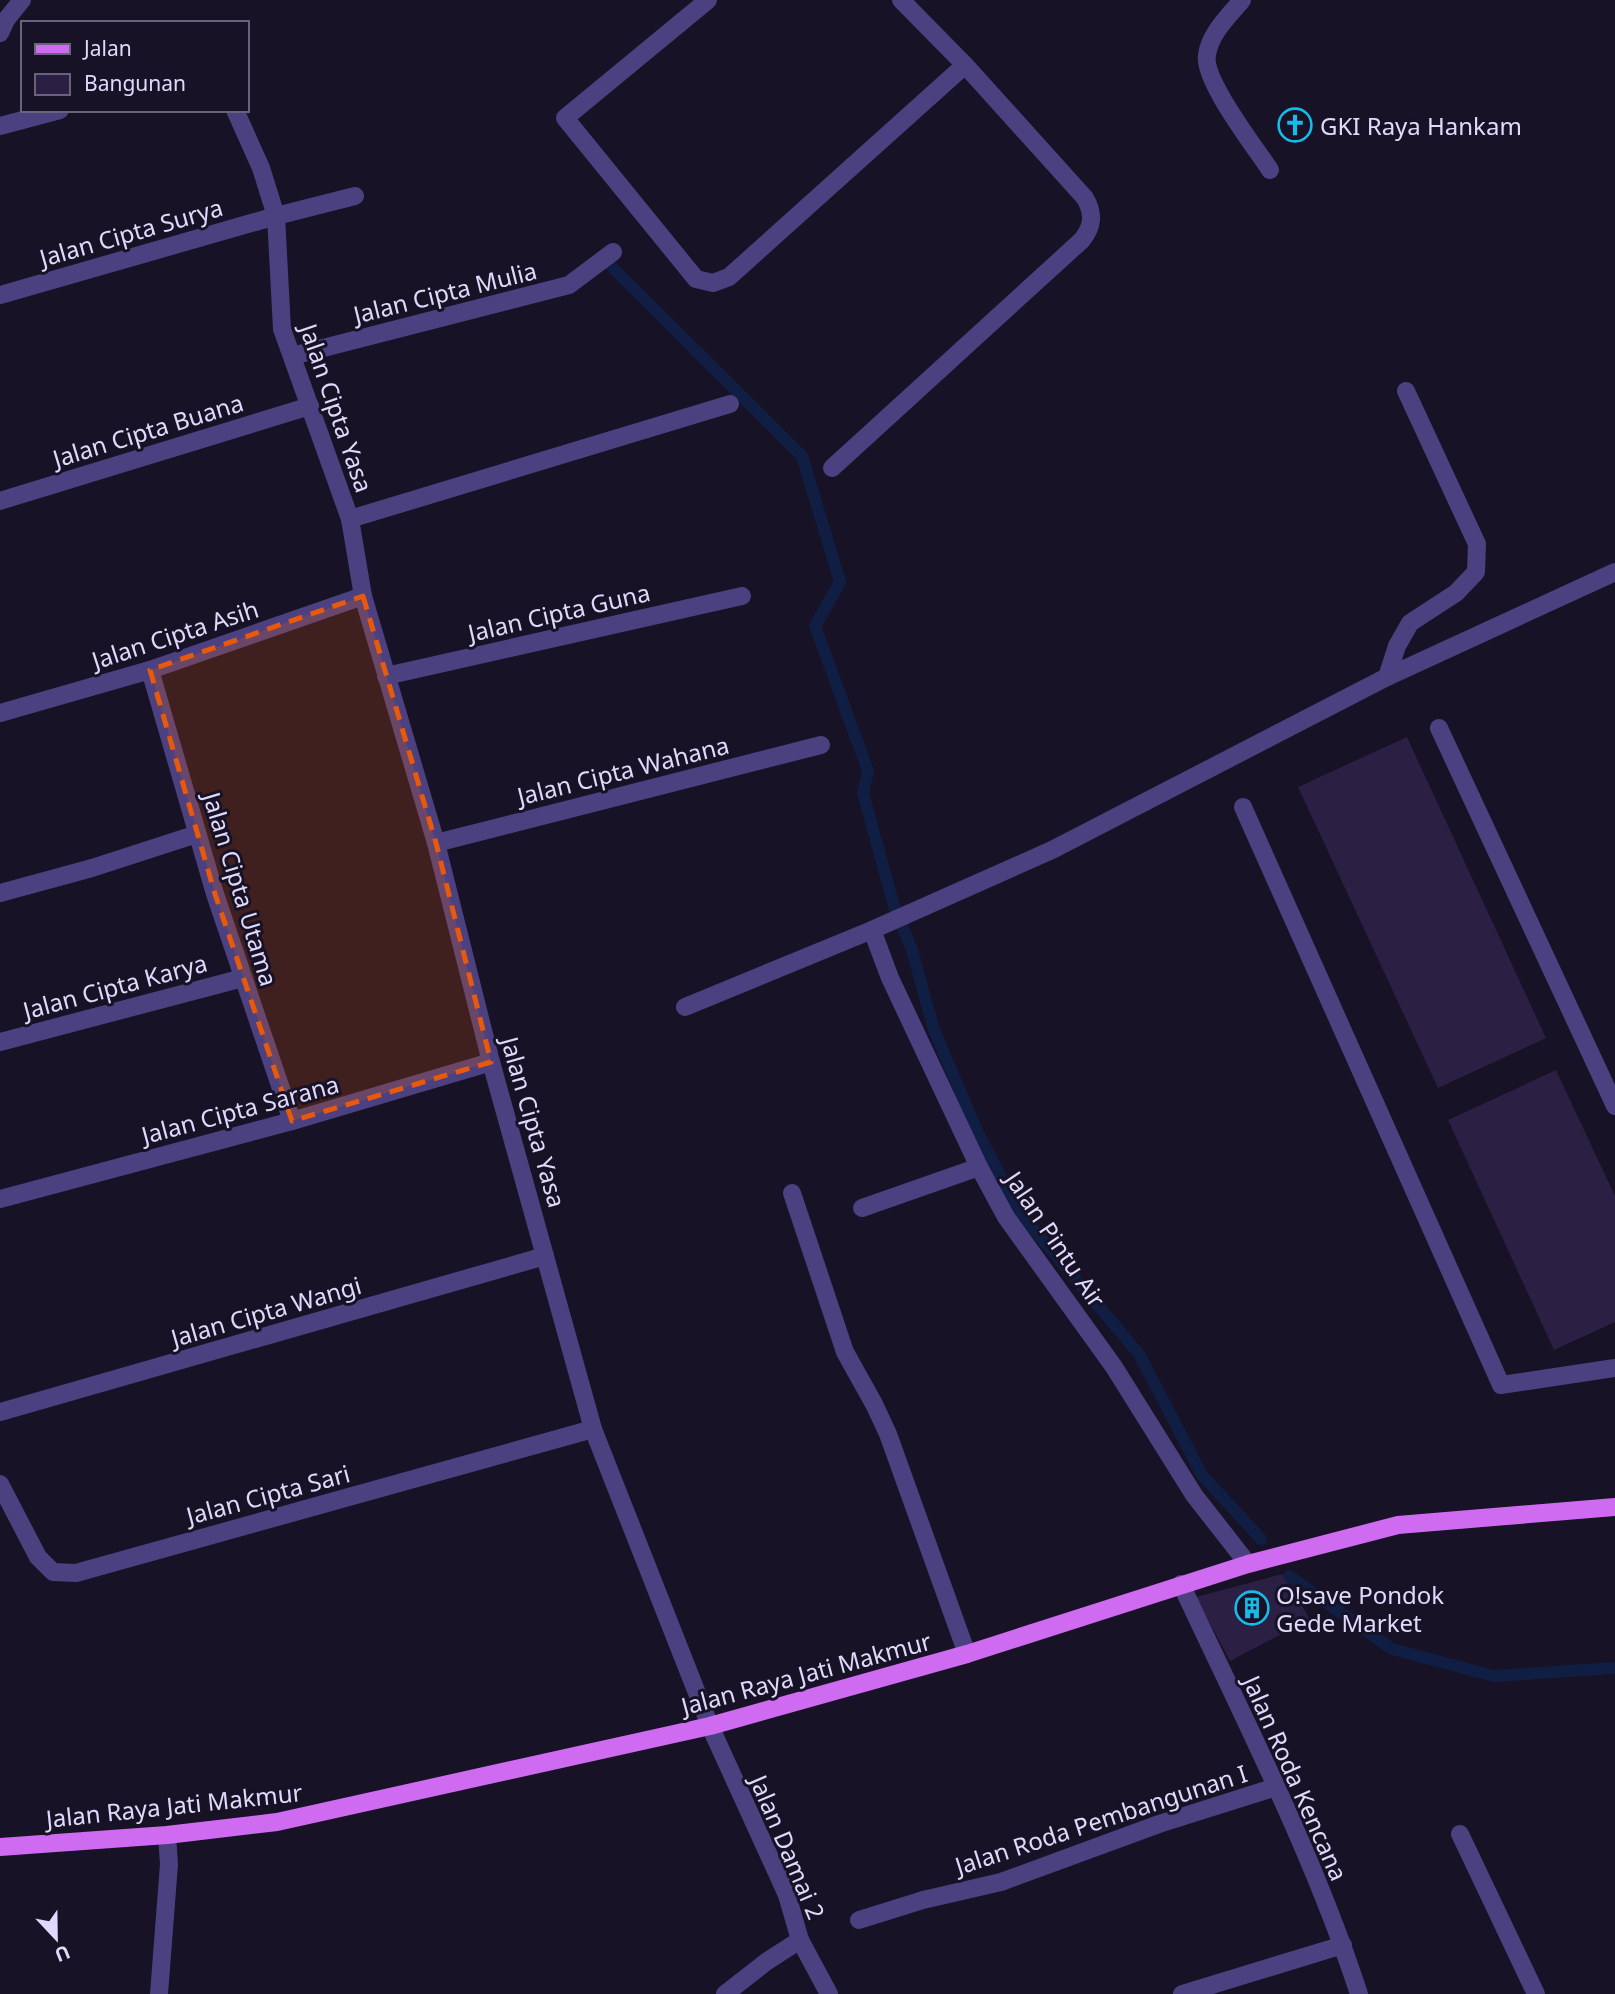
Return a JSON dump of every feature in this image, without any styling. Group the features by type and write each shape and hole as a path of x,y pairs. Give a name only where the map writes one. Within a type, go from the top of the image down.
{"main road":[{"name":"Jalan Raya Jati Makmur","path":"0,1847 167,1835 277,1822 710,1726 967,1654 1248,1564 1398,1525 1615,1507"}],"street":[{"path":"0,33 6,20 22,0"},
{"path":"708,0 565,118 696,279 713,283 729,277 965,65"},
{"path":"832,468 1082,240 1092,221 1091,208 1086,198 965,65 901,0"},
{"path":"1242,0 1217,31 1206,56 1209,76 1270,170"},
{"path":"0,126 52,112"},
{"name":"Jalan Cipta Yasa","path":"236,112 261,168 276,216 282,330 350,519 363,596 436,843 491,1062 593,1429 710,1726"},
{"name":"Jalan Cipta Surya","path":"0,295 355,196"},
{"name":"Jalan Cipta Mulia","path":"292,356 569,285 613,252"},
{"path":"1387,677 1410,623 1456,593 1476,572 1476,544 1406,391"},
{"name":"Jalan Cipta Yasa","path":"350,519 730,404"},
{"name":"Jalan Cipta Buana","path":"0,501 310,406"},
{"path":"685,1007 1052,850 1387,677 1615,572"},
{"name":"Jalan Cipta Asih","path":"0,713 150,670 363,596"},
{"name":"Jalan Cipta Guna","path":"386,676 743,596"},
{"name":"Jalan Cipta Utama","path":"150,670 197,834 292,1121"},
{"path":"1439,728 1615,1106"},
{"name":"Jalan Cipta Wahana","path":"436,843 821,745"},
{"path":"1243,807 1501,1385 1615,1367"},
{"path":"0,893 92,868 197,834"},
{"name":"Jalan Pintu Air","path":"879,926 890,978 979,1167 1006,1217 1114,1367 1194,1495 1248,1564"},
{"name":"Jalan Cipta Karya","path":"0,1042 243,978"},
{"name":"Jalan Cipta Sarana","path":"0,1199 292,1121 491,1062"},
{"path":"862,1208 979,1167"},
{"path":"792,1193 845,1352 888,1434 967,1654"},
{"name":"Jalan Cipta Wangi","path":"0,1412 545,1256"},
{"name":"Jalan Cipta Sari","path":"0,1484 38,1557 53,1572 76,1573 593,1429"},
{"name":"Jalan Roda Kencana","path":"1181,1584 1276,1787 1343,1945 1359,1994"},
{"name":"Jalan Damai 2","path":"710,1726 786,1895 800,1940 725,1994"},
{"name":"Jalan Roda Pembangunan I","path":"859,1920 923,1900 1001,1882 1159,1824 1276,1787"},
{"path":"159,1994 169,1864 167,1835"},
{"path":"1460,1835 1536,1994"},
{"path":"800,1940 829,1994"},
{"path":"1182,1994 1343,1945"}],"highlighted area":[{"path":"363,596 436,843 491,1062 292,1121 215,894 150,670"}],"building":[{"path":"1407,737 1546,1038 1438,1088 1298,787"},
{"path":"1556,1070 1615,1196 1615,1322 1554,1350 1448,1120"},
{"name":"O!save Pondok Gede Market","path":"1282,1574 1310,1619 1230,1661 1196,1597"}],"waterway":[{"path":"613,268 802,456 840,582 815,626 868,771 863,793 894,906 912,950 934,1030 977,1131 1020,1213 1139,1354 1202,1475 1261,1539"},
{"path":"1289,1576 1392,1649 1494,1676 1615,1668"}],"place":[{"name":"GKI Raya Hankam","path":"1295,125"},
{"name":"O!save Pondok Gede Market","path":"1252,1608"}]}
